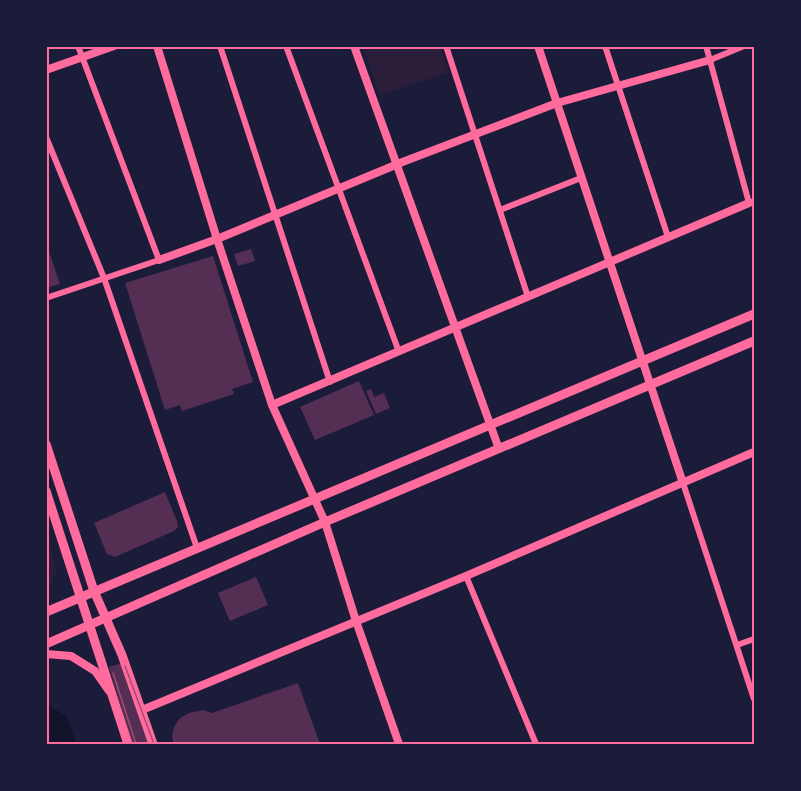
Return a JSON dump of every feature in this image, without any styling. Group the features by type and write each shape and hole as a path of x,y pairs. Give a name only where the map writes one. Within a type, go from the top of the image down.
{"main road":[{"path":"46,612 754,314"},
{"path":"46,644 325,522 754,341"},
{"path":"46,444 94,591 142,710 153,744"},
{"path":"46,491 128,744"}],"street":[{"path":"78,46 159,260"},
{"path":"46,69 114,46"},
{"path":"158,46 217,239 272,405 325,522 356,621 399,744"},
{"path":"220,46 330,382"},
{"path":"286,46 399,352"},
{"path":"354,46 499,448"},
{"path":"446,46 528,297"},
{"path":"538,46 754,699"},
{"path":"605,46 668,237"},
{"path":"272,405 752,202 706,46"},
{"path":"46,297 217,239 476,133 557,103 710,60 744,46"},
{"path":"46,137 104,278 197,548"},
{"path":"500,210 581,178"},
{"path":"142,710 466,576 754,452"},
{"path":"466,576 537,744"},
{"path":"737,645 754,639"},
{"path":"46,654 71,656 95,671 112,694"}],"shaded area":[{"path":"363,47 440,47 449,72 380,95"},
{"path":"47,537 57,570 50,586 47,587"},
{"path":"46,704 66,716 77,744 47,744"}],"building":[{"path":"251,249 255,261 238,266 234,254"},
{"path":"49,252 60,284 46,288 46,253"},
{"path":"213,256 253,382 232,389 234,394 182,411 180,405 165,410 125,283"},
{"path":"359,381 374,415 315,440 300,407"},
{"path":"371,389 374,397 384,393 390,408 376,414 366,391"},
{"path":"165,492 178,527 174,531 115,557 107,554 94,523"},
{"path":"256,577 268,605 230,621 218,593"},
{"path":"126,662 156,744 132,744 109,667"},
{"path":"298,683 320,744 174,744 172,736 174,727 180,718 189,713 203,710 212,713"}],"tram line":[{"path":"125,666 154,744"},
{"path":"113,673 136,744"}]}
